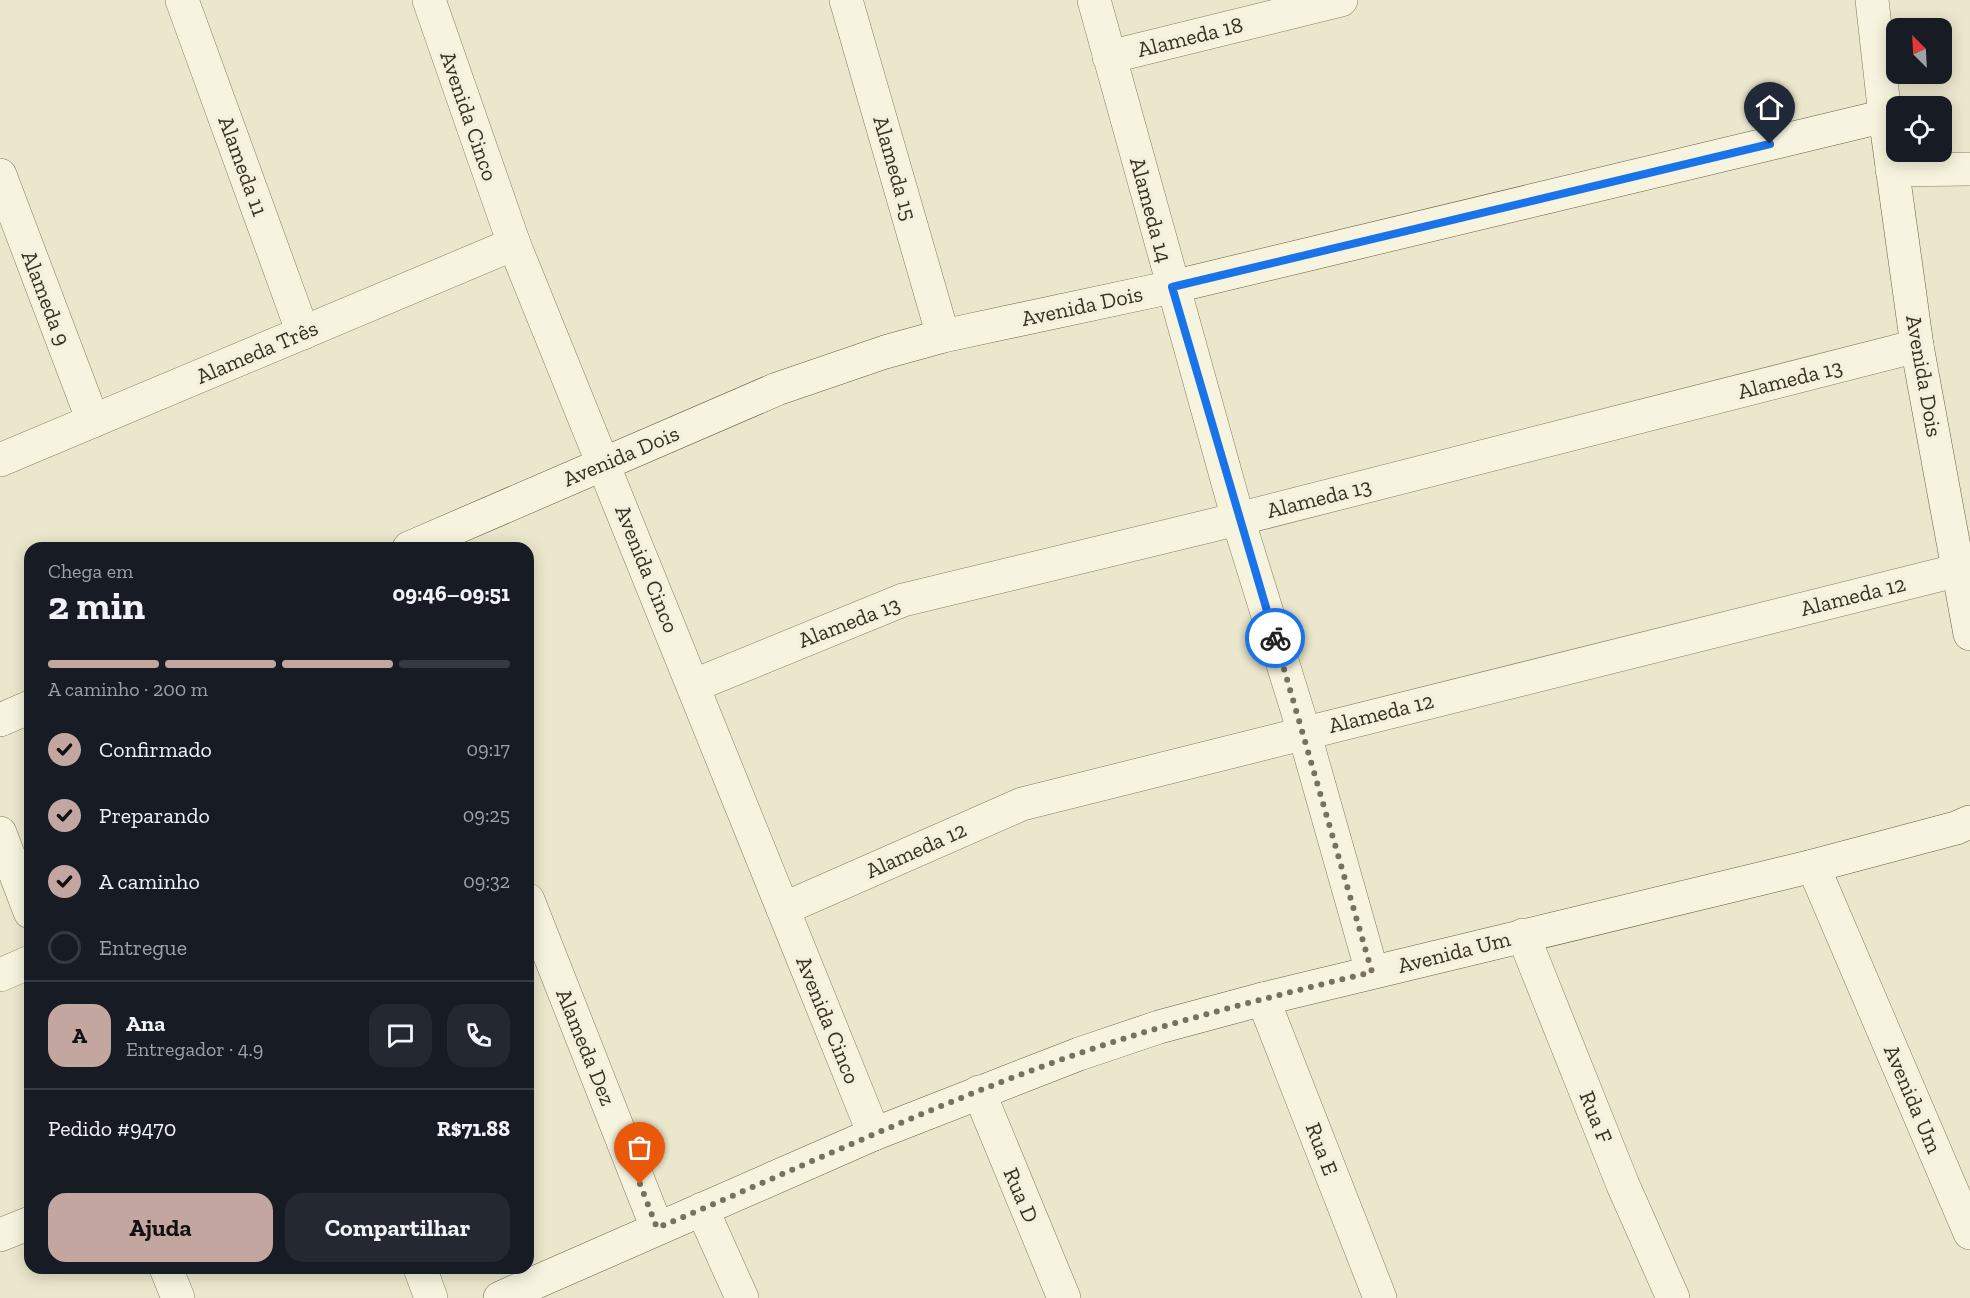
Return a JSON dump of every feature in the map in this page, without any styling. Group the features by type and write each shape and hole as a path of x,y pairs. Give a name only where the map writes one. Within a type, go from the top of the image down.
{"street":[{"name":"Alameda 11","path":"182,0 303,333"},
{"name":"Avenida Cinco","path":"429,0 514,244 695,685 874,1134"},
{"name":"Alameda 15","path":"846,0 943,336"},
{"name":"Alameda 14","path":"1094,0 1238,519 1304,732 1372,972"},
{"name":"Alameda 18","path":"1109,57 1341,0"},
{"name":"Avenida Dois","path":"1872,0 1892,170 1917,346 1970,634"},
{"name":"Avenida Dois","path":"423,542 604,463 832,369 943,336 1172,287 1885,116"},
{"path":"1892,170 1970,169"},
{"name":"Alameda 9","path":"0,175 93,421"},
{"name":"Alameda Três","path":"0,460 514,244"},
{"name":"Alameda 13","path":"695,685 903,600 1238,519 1917,346"},
{"name":"Alameda 12","path":"783,909 1022,804 1959,570"},
{"path":"0,720 24,710"},
{"name":"Avenida Um","path":"500,1298 874,1134 1078,1054 1263,999 1813,866 1956,828 1970,822"},
{"path":"0,833 24,896"},
{"name":"Avenida Um","path":"1813,866 1970,1233"},
{"name":"Alameda Dez","path":"534,915 657,1228"},
{"name":"Rua F","path":"1523,935 1623,1185 1673,1298"},
{"path":"0,975 24,965"},
{"name":"Rua E","path":"1263,999 1380,1298"},
{"name":"Rua D","path":"978,1092 1064,1298"},
{"path":"702,1209 742,1298"},
{"path":"0,1235 24,1225"},
{"path":"168,1274 178,1298"},
{"path":"422,1274 431,1298"}],"way so far":[{"path":"640,1184 657,1228 874,1134 1078,1054 1263,999 1372,972 1275,638"}],"route":[{"path":"1275,638 1238,519 1172,287 1770,144"}]}
